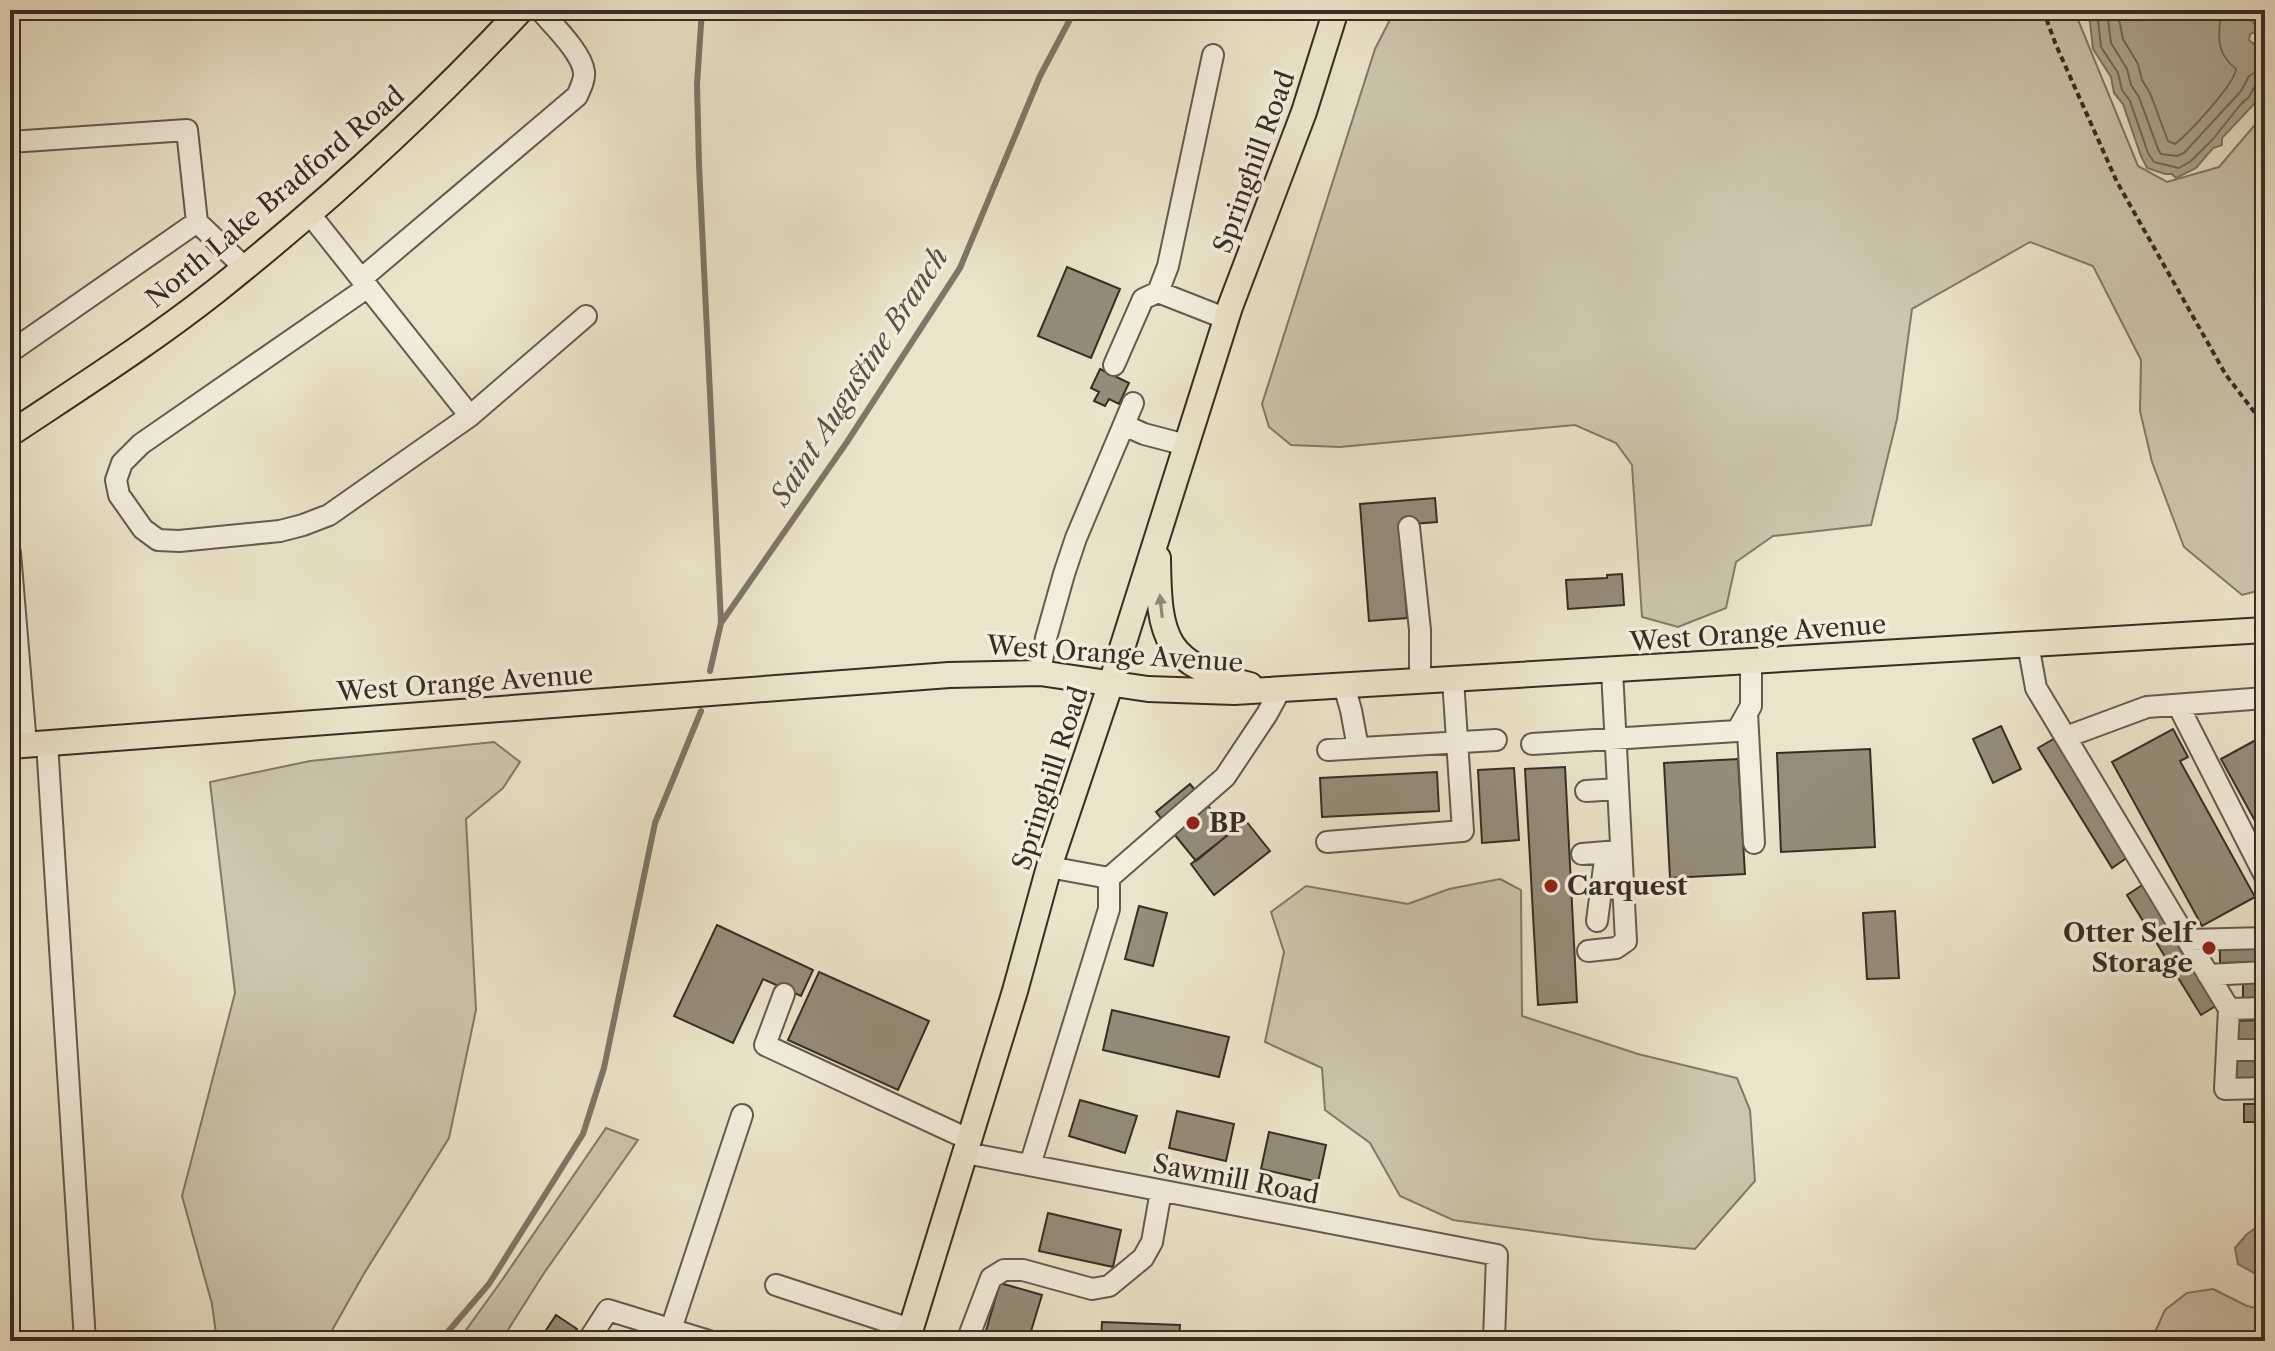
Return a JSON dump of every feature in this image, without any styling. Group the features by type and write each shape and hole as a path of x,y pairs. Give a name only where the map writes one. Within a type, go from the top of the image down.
{"main road":[{"name":"North Lake Bradford Road","path":"10,434 214,292 309,213 417,116 521,10"},
{"name":"Springhill Road","path":"908,1335 1015,991 1049,867 1227,319 1304,112 1336,10"},
{"path":"1158,536 1160,606 1169,643 1182,657 1211,672 1239,682 1280,690"},
{"name":"West Orange Avenue","path":"28,745 949,675 1040,673 1148,689 1194,692 1280,690 2265,630"}],"street":[{"path":"540,10 580,58 584,72 577,96 364,283 141,444 122,463 116,480 119,495 143,529 158,540 179,541 280,531 303,525 329,515 470,416 586,316"},
{"path":"1158,292 1171,253 1213,55"},
{"path":"10,142 187,130 197,222 244,267"},
{"path":"309,213 470,416"},
{"path":"10,352 197,222"},
{"path":"1114,365 1143,299 1158,292 1227,319"},
{"path":"1040,673 1046,638 1068,562 1133,403"},
{"path":"1124,425 1144,434 1186,445"},
{"path":"1409,527 1420,630 1420,681"},
{"path":"10,553 85,1341"},
{"path":"2028,644 2036,688 2229,1009 2225,1089 2265,1088"},
{"path":"1532,744 1737,731 1751,706 1751,661"},
{"path":"1597,921 1614,851 1618,789 1612,670"},
{"path":"1327,842 1463,831 1453,679"},
{"path":"1344,686 1358,748"},
{"path":"1030,1165 1109,909 1109,878 1225,777 1280,690"},
{"path":"2066,737 2147,707 2265,699"},
{"path":"2178,705 2265,876"},
{"path":"1747,713 1754,843"},
{"path":"1328,750 1496,740"},
{"path":"1586,791 1618,789"},
{"path":"1582,854 1614,851"},
{"path":"1588,951 1616,948 1626,941 1614,851"},
{"path":"1049,867 1109,878"},
{"path":"2188,940 2265,938"},
{"path":"2208,975 2265,972"},
{"name":"Sawmill Road","path":"784,994 765,1045 968,1146 1030,1165 1497,1255 1494,1341"},
{"path":"2229,1009 2265,1008"},
{"path":"2227,1050 2265,1050"},
{"path":"669,1335 742,1115"},
{"path":"967,1341 991,1278 1004,1270 1023,1270 1092,1289 1109,1286 1143,1258 1152,1242 1161,1191"},
{"path":"776,1285 908,1335"},
{"path":"588,1341 608,1310 669,1335 709,1341"}],"path":[{"path":"2043,10 2117,182 2226,375 2265,426"}],"shaded area":[{"path":"1395,10 2074,10 2138,166 2167,182 2219,167 2265,113 2265,589 2242,595 2184,547 2152,462 2140,411 2141,360 2093,266 2030,242 1912,309 1897,419 1871,525 1773,536 1736,562 1726,608 1678,627 1642,617 1632,465 1616,443 1575,425 1340,447 1291,445 1269,427 1262,404 1375,49"},
{"path":"494,742 520,762 503,788 466,819 476,1010 449,1138 365,1272 326,1341 217,1341 212,1304 182,1196 235,993 210,782 310,761"},
{"path":"1500,879 1521,890 1522,1016 1638,1054 1737,1078 1750,1110 1755,1181 1695,1249 1453,1220 1400,1196 1370,1143 1325,1110 1322,1068 1265,1042 1284,952 1271,912 1306,886 1408,904 1449,889"},
{"path":"606,1128 638,1140 544,1273 501,1341 458,1341 500,1283"},
{"path":"2213,1289 2247,1306 2265,1310 2265,1341 2151,1341 2165,1310 2187,1293"}],"water":[{"path":"2082,10 2256,10 2251,21 2258,26 2258,31 2250,34 2249,40 2254,44 2258,38 2265,38 2265,85 2256,102 2222,138 2222,145 2213,148 2196,168 2176,178 2172,174 2147,168 2123,104 2114,93 2111,77 2093,49 2090,22"},
{"path":"2265,1221 2265,1279 2238,1264 2235,1248"}],"building":[{"path":"1067,267 1120,289 1091,358 1038,336"},
{"path":"1100,369 1129,383 1119,404 1109,399 1105,406 1094,401 1099,392 1091,388"},
{"path":"1435,498 1437,522 1400,525 1407,618 1369,621 1360,504"},
{"path":"1622,574 1624,605 1568,609 1566,580"},
{"path":"2001,726 2021,769 1993,783 1973,739"},
{"path":"2173,729 2188,757 2180,761 2255,897 2202,926 2112,762"},
{"path":"2265,735 2265,839 2221,759"},
{"path":"2055,738 2128,857 2112,868 2038,748"},
{"path":"1870,749 1875,847 1781,852 1777,753"},
{"path":"1738,759 1745,874 1670,878 1664,763"},
{"name":"Carquest","path":"1565,767 1577,1002 1538,1005 1525,769"},
{"path":"1514,768 1519,840 1482,843 1478,770"},
{"path":"1437,772 1439,811 1322,817 1320,778"},
{"name":"BP","path":"1190,784 1230,833 1196,861 1156,812"},
{"path":"1246,821 1270,851 1214,895 1191,864"},
{"path":"2144,884 2219,1004 2201,1015 2127,895"},
{"path":"1139,906 1167,913 1153,966 1125,959"},
{"path":"1895,911 1899,978 1867,979 1863,913"},
{"path":"717,925 813,970 801,996 763,979 733,1043 674,1016"},
{"path":"2265,942 2265,962 2220,963 2220,943"},
{"path":"819,972 929,1021 898,1090 788,1040"},
{"path":"2243,980 2265,980 2265,999 2243,999"},
{"path":"1112,1010 1229,1037 1219,1077 1103,1050"},
{"path":"2265,1020 2265,1040 2235,1041 2235,1021"},
{"path":"2265,1060 2265,1081 2235,1082 2235,1061"},
{"path":"1080,1100 1137,1116 1125,1153 1069,1136"},
{"path":"2244,1104 2265,1104 2265,1122 2244,1122"},
{"path":"1177,1111 1234,1124 1226,1161 1169,1148"},
{"path":"1269,1132 1326,1145 1318,1182 1261,1169"},
{"path":"1048,1213 1121,1230 1113,1267 1039,1251"},
{"path":"1000,1283 1042,1295 1028,1341 983,1341"},
{"path":"556,1315 577,1329 569,1341 539,1341"},
{"path":"1102,1322 1180,1325 1179,1341 1101,1341"}],"waterway":[{"path":"702,10 697,84 699,165 721,622"},
{"name":"Saint Augustine Branch","path":"710,671 721,623 847,442 960,268 1040,76 1075,10"},
{"name":"Saint Augustine Branch","path":"440,1341 489,1284 583,1134 604,1068 655,823 701,711"}],"place":[{"name":"BP","path":"1193,823"},
{"name":"Carquest","path":"1551,886"},
{"name":"Otter Self Storage","path":"2209,948"}]}
